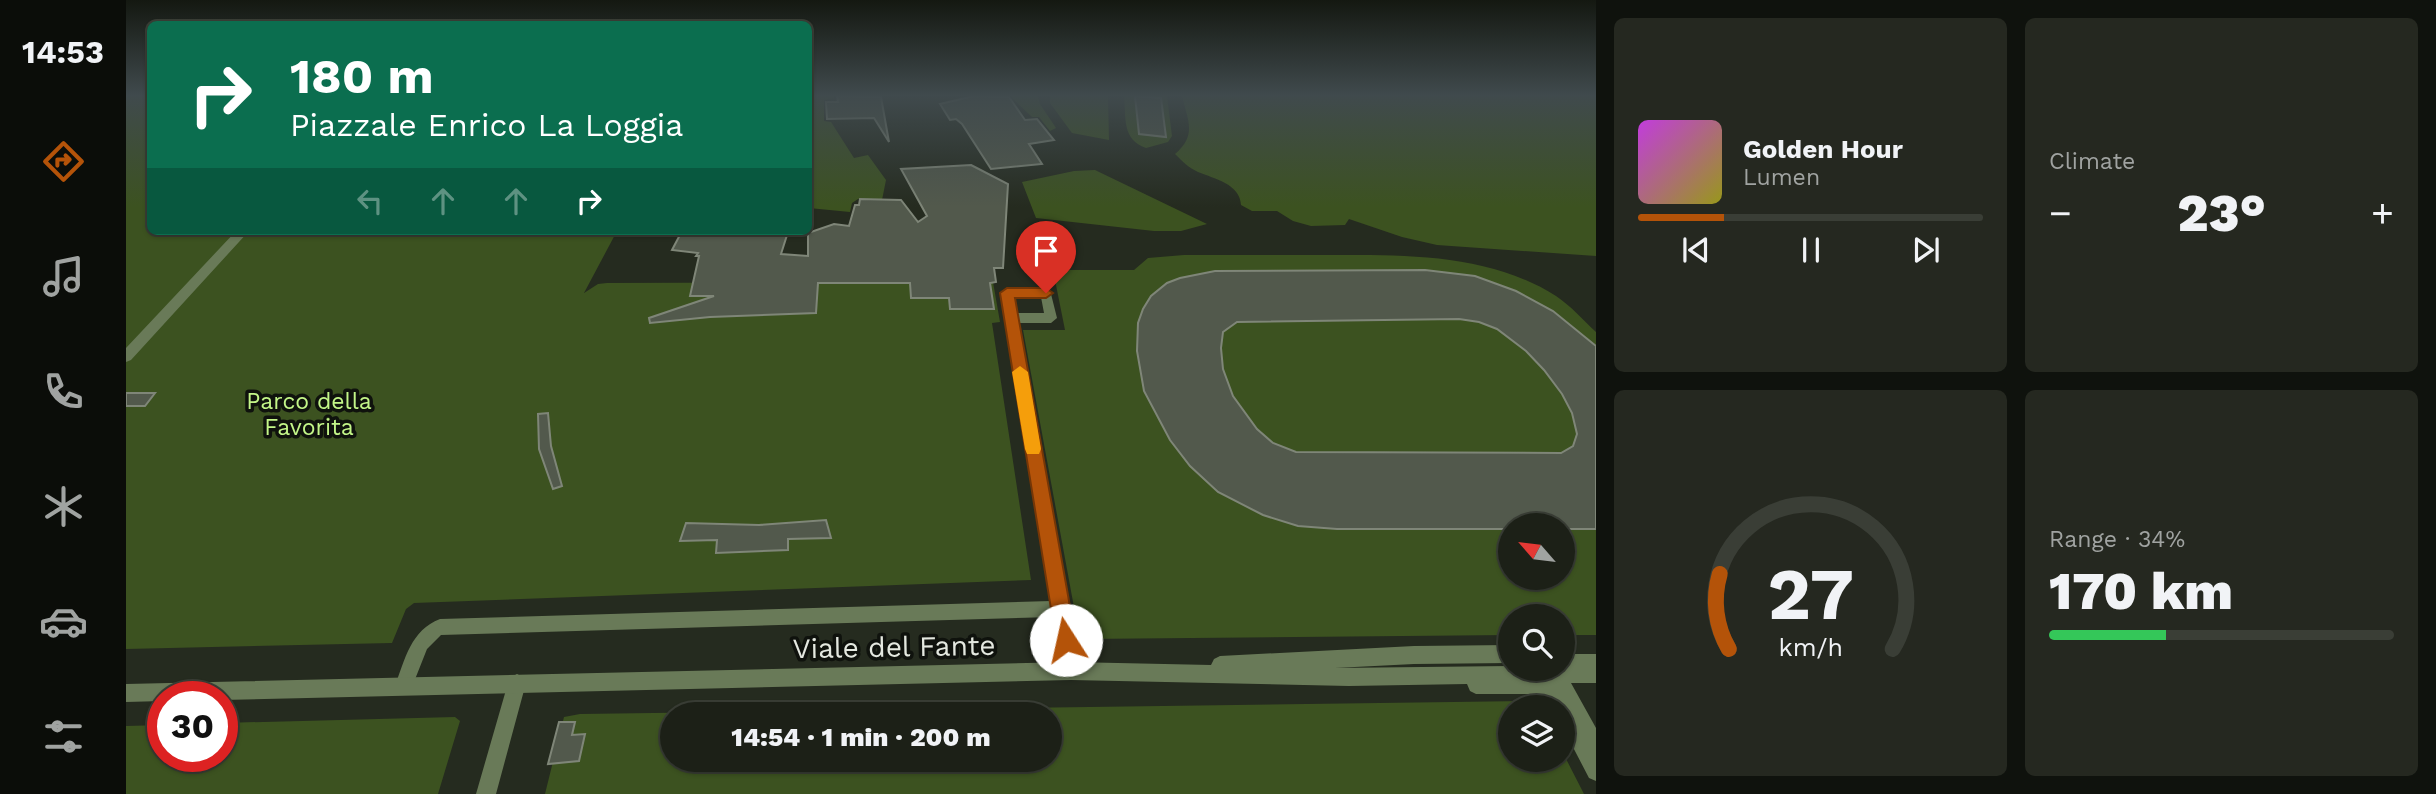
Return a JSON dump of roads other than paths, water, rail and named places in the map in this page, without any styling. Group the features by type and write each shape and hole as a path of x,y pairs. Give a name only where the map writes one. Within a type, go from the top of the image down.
{"street":[{"path":"126,357 239,235"},
{"path":"1011,318 1060,609 1078,671"},
{"name":"Viale del Fante","path":"404,686 424,637 432,629 440,627 1060,609"},
{"path":"1346,669 1415,655 1498,654"},
{"path":"1575,654 1596,654"},
{"path":"1346,669 1498,663"},
{"path":"1575,666 1596,663"},
{"path":"1346,669 1428,685 1536,685 1548,695"},
{"name":"Viale del Fante","path":"126,693 1078,671 1498,670"},
{"name":"Viale del Fante","path":"1575,672 1596,674"},
{"path":"1558,681 1596,747"},
{"path":"1596,682 1576,684 1574,688 1596,731"},
{"path":"486,794 517,683"},
{"path":"1575,732 1596,771"}],"park label":[{"name":"Parco della Favorita","path":"309,414"}]}
